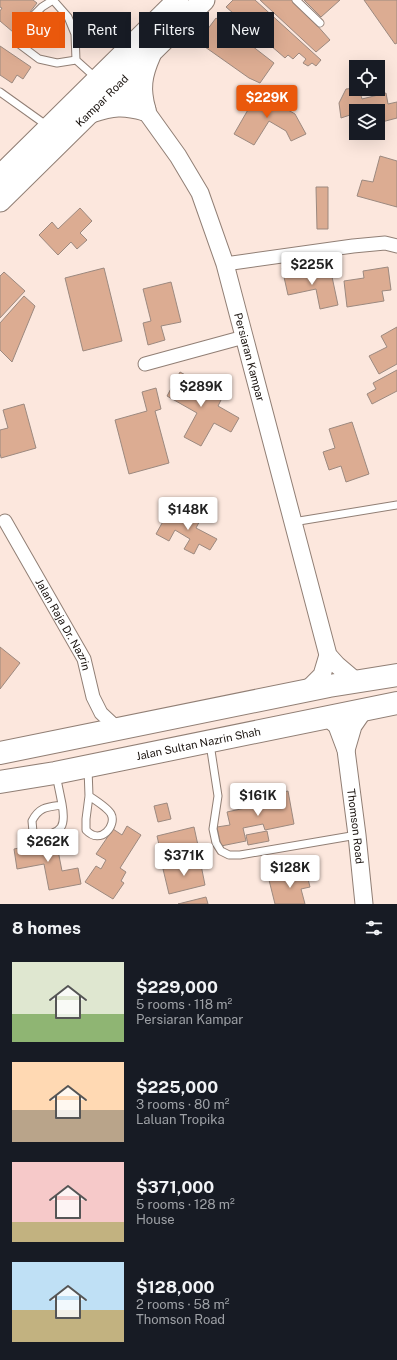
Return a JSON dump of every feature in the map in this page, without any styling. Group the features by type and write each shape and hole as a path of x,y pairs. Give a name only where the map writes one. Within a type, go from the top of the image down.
{"highway":[{"path":"0,753 307,690 397,675"},
{"name":"Jalan Sultan Nazrin Shah","path":"3,782 56,773 397,703"}],"main road":[{"name":"Kampar Road","path":"188,12 204,0"},
{"name":"Kampar Road","path":"167,12 174,1"},
{"name":"Kampar Road","path":"0,201 120,83 142,48"},
{"name":"Kampar Road","path":"1,172 91,85 142,48"},
{"path":"90,113 117,105 145,110 141,85 146,64 142,48"},
{"path":"91,85 112,80 120,83"}],"street":[{"name":"Persiaran Kampar","path":"120,83 145,110 178,156 200,192 225,264 328,655 357,682"},
{"path":"225,264 353,246 385,243 397,246"},
{"path":"145,364 244,337"},
{"name":"Jalan Raja Dr. Nazrin","path":"5,521 84,659 93,698 101,712 118,729"},
{"path":"307,690 322,675 328,655"},
{"name":"Thomson Road","path":"346,750 353,726 364,710"},
{"name":"Thomson Road","path":"327,717 336,726 346,750 364,904"}],"lane":[{"path":"37,12 53,0 64,12"},
{"path":"296,0 320,23"},
{"path":"65,14 75,34 76,60 91,85"},
{"path":"24,48 39,59 57,62 76,60"},
{"path":"0,92 49,127"},
{"path":"293,522 397,503"},
{"path":"210,741 218,796 213,829 216,843 221,851 229,855 240,855 357,834"},
{"path":"88,766 89,796 86,830 94,836 100,837 107,832 112,824 112,818 110,812 89,796"},
{"path":"56,773 62,805 64,819 60,827 55,832 39,836 33,832 32,821 38,811 46,807 62,805"}],"building":[{"path":"0,0 33,0 37,3 30,12 12,12 12,31 0,21 0,11 2,8 0,7"},
{"path":"233,0 255,0 268,12 232,12 226,7"},
{"path":"260,0 292,0 330,40 316,52"},
{"path":"304,0 340,0 321,17"},
{"path":"364,0 397,0 397,43 395,44"},
{"path":"274,17 321,60 316,66 312,63 308,66 303,63 306,59 299,53 293,59 288,55 285,58 273,48"},
{"path":"216,18 217,19 217,48 255,48 274,63 260,83 249,78 206,48 209,48 209,27"},
{"path":"0,46 31,67 23,79 17,75 12,83 0,75"},
{"path":"252,89 295,114 306,134 291,141 286,131 269,121 254,145 234,134 249,108 242,104"},
{"path":"346,89 349,89 349,96 361,96 362,99 374,96 385,96 386,93 388,104 397,102 397,118 385,121 385,104 349,104 349,115 341,118 339,103"},
{"path":"380,156 397,161 397,207 357,196 362,180 373,182"},
{"path":"316,187 328,187 328,229 317,229"},
{"path":"80,208 92,221 80,233 87,240 77,249 71,242 58,255 39,235 52,222 58,229"},
{"path":"294,265 297,276 315,272 316,275 331,272 338,305 320,309 316,289 288,295 282,268"},
{"path":"388,267 391,290 382,291 384,301 347,307 344,281 364,278 363,271"},
{"path":"104,268 122,341 83,351 65,278"},
{"path":"4,272 25,291 0,318 0,276"},
{"path":"171,282 181,322 161,326 165,340 148,345 143,323 151,321 143,289"},
{"path":"24,296 35,306 12,362 0,350 0,323"},
{"path":"397,327 397,364 379,374 369,356 387,347 381,336"},
{"path":"397,370 397,391 372,404 367,394 376,389 373,383"},
{"path":"180,372 223,396 218,406 239,418 231,432 214,423 201,446 184,437 197,413 167,396"},
{"path":"156,388 161,409 155,411 169,463 129,474 115,420 147,411 142,392"},
{"path":"24,404 36,448 1,458 0,430 8,428 3,410"},
{"path":"352,422 369,474 346,482 341,466 329,470 323,452 335,448 329,429"},
{"path":"196,506 205,511 196,528 217,539 210,550 199,544 194,554 184,549 190,539 175,530 169,541 156,534 166,516 172,519 174,515 187,523"},
{"path":"0,647 20,663 0,689"},
{"path":"274,789 275,794 288,791 294,824 265,830 263,824 243,828 246,841 221,846 217,827 230,825 227,812 259,805 257,792"},
{"path":"167,803 171,819 158,822 154,806"},
{"path":"127,826 141,835 120,868 126,872 121,881 124,883 113,899 85,882 96,866 101,869 106,860 96,854 113,829 122,835"},
{"path":"194,827 199,850 162,858 157,836"},
{"path":"267,831 269,841 248,845 246,835"},
{"path":"55,835 62,871 78,868 81,884 49,890 44,864 17,869 14,849 43,843 42,838"},
{"path":"200,860 205,885 169,894 163,869"},
{"path":"306,871 310,887 301,889 305,904 275,904 269,880"},
{"path":"206,897 208,904 178,904"}]}
